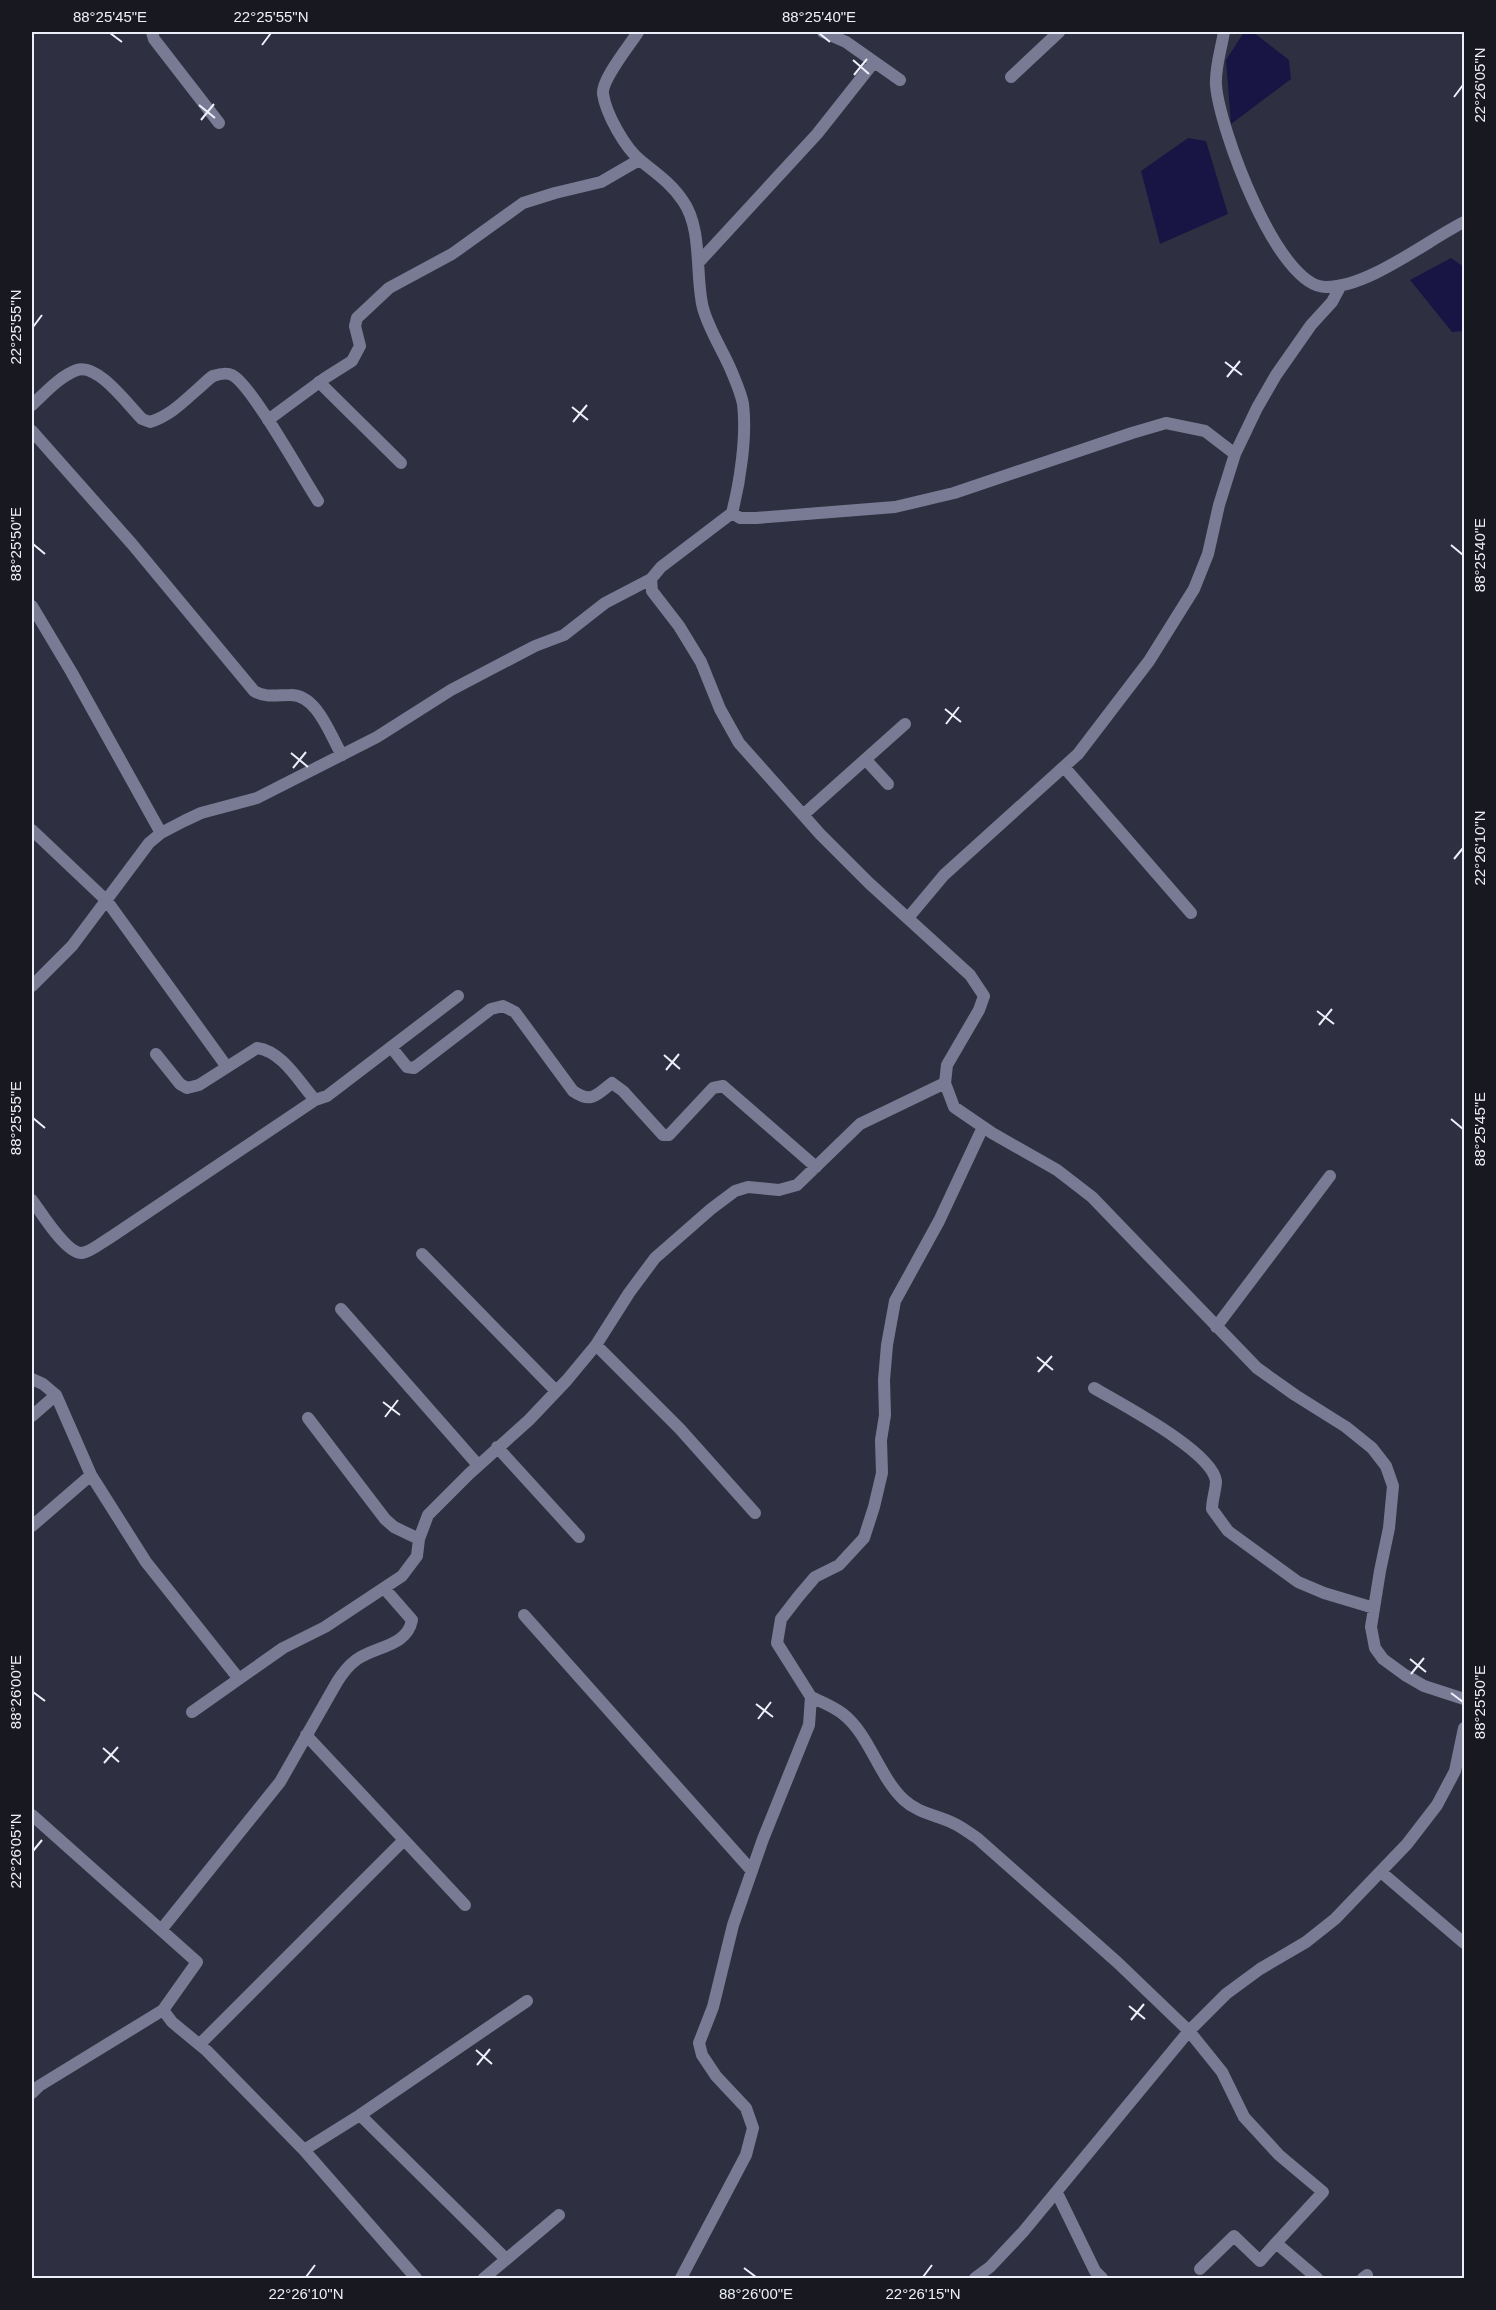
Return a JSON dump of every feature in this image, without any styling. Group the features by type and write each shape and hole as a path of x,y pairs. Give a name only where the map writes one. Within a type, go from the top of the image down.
{"street":[{"path":"152,32 154,39 219,123"},
{"path":"32,986 72,946 149,843 161,833 201,813 257,798 377,737 451,690 535,646 564,635 605,603 651,579 661,567 732,513 741,459 743,403 702,306 699,262 693,227 685,202 657,172 639,160 624,142 608,110 603,92 608,77 638,32"},
{"path":"823,32 846,42 900,80"},
{"path":"1011,77 1059,32"},
{"path":"1224,32 1216,65 1216,84 1219,111 1228,141 1251,199 1268,231 1300,274 1321,287 1340,287 1391,264 1464,222"},
{"path":"699,262 817,134 874,62"},
{"path":"268,420 352,361 360,346 355,326 357,318 389,288 452,254 523,203 601,182 639,160"},
{"path":"908,918 944,875 1078,753 1149,661 1194,589 1208,554 1219,505 1235,454 1257,408 1276,375 1311,325 1332,302 1340,287"},
{"path":"32,405 59,381 77,370 90,369 102,377 142,419 150,422 162,419 176,409 212,377 225,373 232,375 242,383 268,420 318,501"},
{"path":"319,382 401,464"},
{"path":"732,513 740,518 756,518 895,507 954,493 1166,423 1205,431 1235,454"},
{"path":"32,431 132,544 254,691 260,695 302,696 309,701 318,712 342,755"},
{"path":"651,579 652,591 679,626 700,662 720,709 739,743 803,815 869,883 970,975 984,996 979,1010 947,1065 945,1083 954,1107 1022,1152 1057,1170 1092,1197 1257,1368 1346,1426 1372,1448 1386,1466 1393,1486 1390,1518 1371,1627 1376,1648 1383,1659 1404,1675 1424,1686 1464,1699"},
{"path":"32,606 161,833"},
{"path":"803,815 905,724"},
{"path":"866,760 888,783"},
{"path":"1064,767 1191,913"},
{"path":"32,830 107,901 227,1066"},
{"path":"32,1200 59,1237 73,1251 86,1252 315,1100 327,1096 458,996"},
{"path":"391,1047 407,1067 414,1068 491,1009 503,1006 515,1012 573,1091 584,1098 591,1098 612,1083 623,1091 663,1134 669,1135 713,1088 723,1086 816,1167"},
{"path":"156,1054 180,1084 187,1088 199,1085 257,1048 268,1049 278,1057 315,1100"},
{"path":"192,1712 283,1648 325,1627 402,1576 417,1556 428,1515 497,1447 529,1420 556,1391 596,1345 629,1293 655,1258 711,1209 735,1191 748,1187 778,1190 797,1185 860,1124 945,1083"},
{"path":"983,1127 939,1221 895,1301 887,1345 884,1380 882,1473 864,1538 839,1565 815,1577 781,1619 777,1643 811,1697 830,1705 846,1716 867,1744 889,1782 904,1800 919,1811 954,1823 977,1838 1117,1962 1189,2031 1222,2072 1244,2117 1278,2156 1323,2192 1260,2261 1234,2236 1200,2269"},
{"path":"1216,1326 1330,1176"},
{"path":"422,1254 556,1391"},
{"path":"341,1309 478,1465"},
{"path":"596,1345 680,1429 755,1513"},
{"path":"32,1379 43,1384 56,1395 91,1475 146,1562 239,1679"},
{"path":"1094,1388 1185,1443 1211,1469 1216,1481 1212,1509 1228,1532 1298,1582 1324,1593 1374,1608"},
{"path":"32,1416 56,1395"},
{"path":"309,1418 385,1519 394,1527 420,1539"},
{"path":"497,1447 579,1537"},
{"path":"32,1526 91,1475"},
{"path":"160,1930 280,1782 348,1667 358,1658 403,1638 410,1629 412,1620 384,1588"},
{"path":"524,1616 752,1871"},
{"path":"683,2278 746,2155 753,2128 746,2108 716,2076 702,2055 699,2043 703,2027 713,2007 734,1925 752,1871 809,1725 811,1697"},
{"path":"975,2278 990,2267 1057,2193 1097,2141 1189,2031 1226,1994 1260,1969 1306,1942 1335,1919 1407,1844 1437,1805 1455,1771 1464,1728"},
{"path":"306,1735 465,1905"},
{"path":"32,1815 197,1962 163,2010 39,2086 32,2093"},
{"path":"200,2044 404,1840"},
{"path":"1381,1872 1464,1943"},
{"path":"304,2150 360,2115 526,2001"},
{"path":"163,2010 172,2022 200,2044 304,2150 416,2278"},
{"path":"360,2115 506,2259"},
{"path":"1057,2193 1095,2271 1102,2278"},
{"path":"484,2278 559,2215"},
{"path":"1276,2243 1317,2278"}],"shaded area":[{"path":"1244,32 1253,32 1289,60 1291,79 1231,124 1226,60"},
{"path":"1188,138 1206,141 1228,214 1160,244 1141,171"},
{"path":"1451,258 1464,267 1464,331 1452,332 1410,280"}]}
